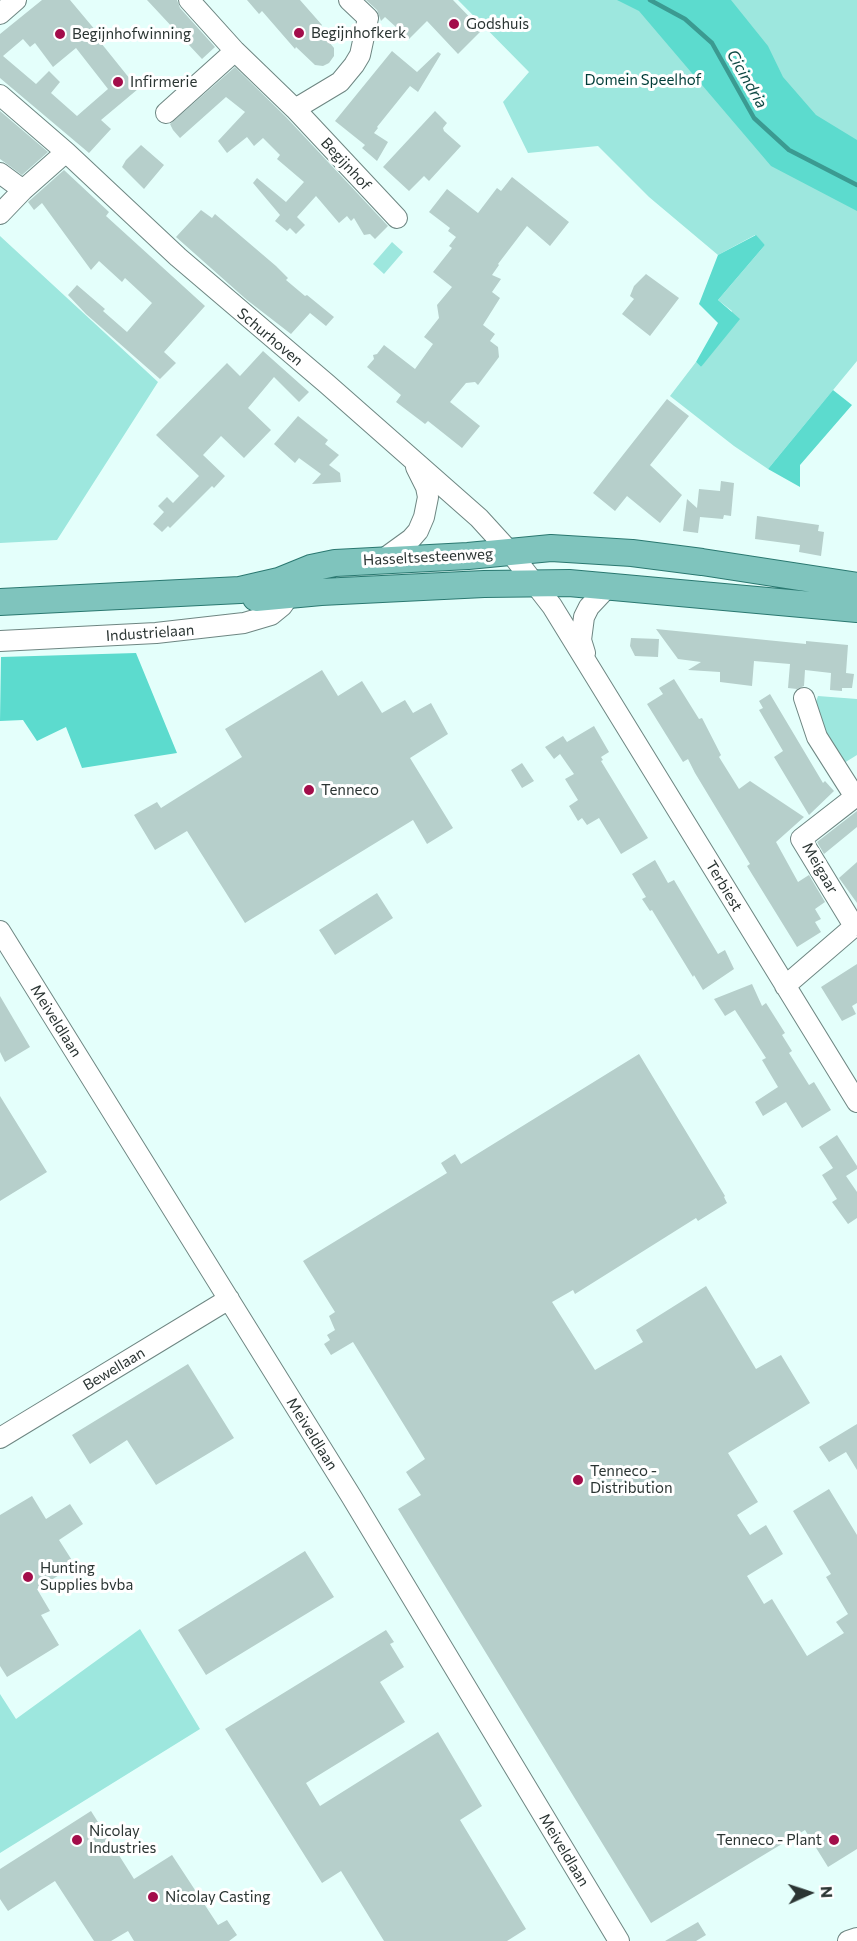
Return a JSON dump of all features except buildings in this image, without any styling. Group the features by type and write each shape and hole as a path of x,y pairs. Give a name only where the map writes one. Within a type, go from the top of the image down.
{"main road":[{"name":"Hasseltsesteenweg","path":"0,602 240,591 279,581 327,564 574,548 702,561 857,586"},
{"name":"Hasseltsesteenweg","path":"0,611 289,596 321,592 536,583 612,587 857,609"}],"street":[{"path":"0,14 16,0"},
{"name":"Begijnhof","path":"189,0 397,219"},
{"path":"295,109 340,82 360,55 368,18 350,0"},
{"path":"166,113 235,51"},
{"name":"Schurhoven","path":"0,95 66,152 178,257 479,518 536,583"},
{"path":"0,214 66,152"},
{"path":"0,173 23,190"},
{"path":"382,560 411,539 418,531 424,517 428,497 426,487 414,462"},
{"name":"Terbiest","path":"536,583 857,1102"},
{"name":"Terbiest","path":"591,670 581,640 584,617 589,607 604,591 612,587"},
{"name":"Industrielaan","path":"0,641 156,633 244,623 271,615 289,596"},
{"name":"Meigaar","path":"785,986 856,925 801,839 855,797 817,736 804,698"},
{"name":"Meiveldlaan","path":"0,931 447,1653 619,1941"},
{"name":"Bewellaan","path":"0,1438 229,1299"},
{"path":"848,1941 857,1938"}],"green space":[{"name":"Domein Speelhof","path":"458,0 857,0 857,361 768,469 734,446 670,396 696,362 701,367 732,311 718,300 765,245 755,235 718,255 649,197 598,146 528,153 503,102 529,72"},
{"path":"0,236 158,382 57,540 0,543"},
{"path":"392,242 403,252 384,274 373,264"},
{"path":"818,696 857,699 857,755 844,763 838,763 814,707"},
{"path":"140,1629 200,1729 0,1853 0,1694 16,1719"}],"shaded area":[{"path":"617,0 731,0 768,46 783,77 816,115 857,140 857,211 771,166 639,11"},
{"path":"756,235 765,245 718,300 740,319 701,367 696,362 718,323 699,304 718,255"},
{"path":"833,390 852,405 800,465 800,487 768,469"},
{"path":"136,653 177,753 82,768 66,727 37,741 23,720 0,721 1,657"}],"waterway":[{"name":"Cicindria","path":"650,0 685,19 712,43 754,118 789,150 857,185"}],"place":[{"name":"Godshuis","path":"454,24"},
{"name":"Begijnhofkerk","path":"299,33"},
{"name":"Begijnhofwinning","path":"60,34"},
{"name":"Infirmerie","path":"118,82"},
{"name":"Tenneco","path":"309,790"},
{"name":"Tenneco - Distribution","path":"578,1480"},
{"name":"Hunting Supplies bvba","path":"28,1577"},
{"name":"Nicolay Industries","path":"77,1840"},
{"name":"Tenneco - Plant","path":"834,1840"},
{"name":"Nicolay Casting","path":"153,1897"}]}
